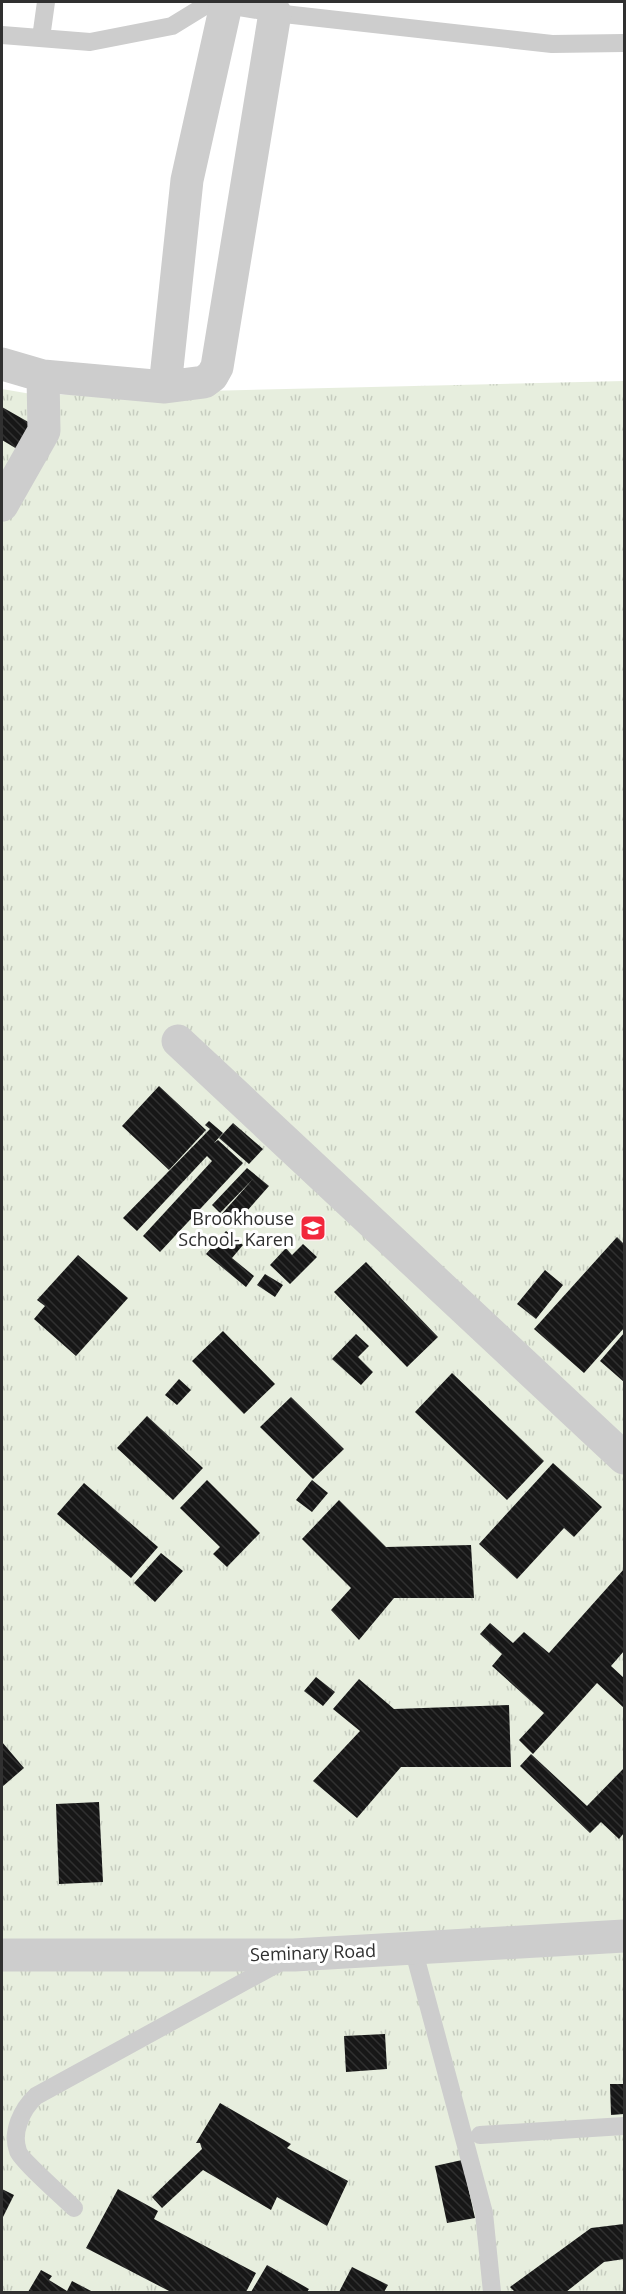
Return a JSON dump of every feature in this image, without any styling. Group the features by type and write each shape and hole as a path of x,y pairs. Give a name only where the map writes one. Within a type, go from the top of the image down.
{"street":[{"path":"165,387 187,180 215,3"},
{"path":"2,364 43,376 165,387 204,382 212,376 217,367 275,13"},
{"path":"2,505 44,431 43,376"},
{"path":"178,1041 624,1458"},
{"name":"Seminary Road","path":"2,1955 294,1955 624,1936"}],"lane":[{"path":"41,38 46,2"},
{"path":"2,35 90,42 172,26 215,3 275,13 552,44 624,43"},
{"path":"413,1948 484,2213 492,2292"},
{"path":"74,2208 18,2153 16,2138 26,2105 36,2096 294,1955"},
{"path":"480,2135 624,2126"}],"green space":[{"name":"Brookhouse School- Karen","path":"624,381 624,2292 2,2292 2,389 37,395"}],"building":[{"path":"2,407 37,427 22,452 2,440"},
{"path":"159,1086 206,1130 169,1170 122,1126"},
{"path":"209,1121 223,1133 214,1143 218,1140 243,1163 160,1252 143,1236 212,1161 207,1156 137,1231 123,1218 210,1129 205,1125"},
{"path":"233,1123 263,1149 249,1164 219,1138"},
{"path":"247,1168 269,1186 233,1227 220,1216 253,1179 220,1213 212,1205"},
{"path":"226,1231 243,1245 232,1258 254,1276 246,1287 206,1254"},
{"path":"617,1237 624,1244 624,1328 584,1373 534,1329"},
{"path":"303,1244 317,1257 290,1284 270,1265 286,1248 292,1255"},
{"path":"78,1255 128,1298 76,1356 34,1319 45,1306 37,1300"},
{"path":"366,1262 438,1337 407,1367 334,1292"},
{"path":"545,1270 563,1285 536,1319 517,1304"},
{"path":"265,1274 283,1285 275,1297 257,1285"},
{"path":"223,1331 275,1384 244,1414 192,1361"},
{"path":"624,1333 624,1382 600,1361"},
{"path":"356,1334 369,1346 358,1357 373,1372 361,1385 332,1359"},
{"path":"452,1373 544,1461 507,1500 415,1412"},
{"path":"179,1379 191,1390 177,1405 165,1395"},
{"path":"291,1397 344,1449 313,1479 260,1427"},
{"path":"147,1416 203,1468 173,1500 117,1448"},
{"path":"553,1463 602,1507 574,1537 564,1528 517,1579 479,1544"},
{"path":"207,1480 260,1533 227,1567 213,1554 220,1547 180,1508"},
{"path":"312,1480 328,1493 312,1512 296,1500"},
{"path":"84,1483 158,1547 131,1578 57,1514"},
{"path":"339,1500 386,1547 471,1545 474,1598 394,1598 359,1640 331,1610 351,1588 302,1539"},
{"path":"161,1553 183,1571 155,1602 134,1583"},
{"path":"624,1569 624,1651 611,1666 624,1678 624,1708 597,1683 533,1754 519,1740 544,1713 492,1666 502,1654 480,1634 490,1623 513,1643 524,1632 549,1653"},
{"path":"316,1677 335,1692 323,1706 304,1691"},
{"path":"359,1679 394,1709 509,1705 511,1767 401,1767 357,1818 313,1781 360,1731 333,1709"},
{"path":"2,1742 24,1768 2,1787"},
{"path":"531,1754 587,1806 624,1768 624,1833 619,1839 601,1822 590,1833 520,1766"},
{"path":"99,1802 103,1882 59,1884 56,1804"},
{"path":"385,2034 387,2069 346,2072 344,2036"},
{"path":"610,2084 624,2084 624,2114 611,2115"},
{"path":"220,2103 291,2144 287,2148 348,2181 327,2226 277,2197 271,2210 203,2170 162,2208 152,2197 202,2149 200,2143 196,2143"},
{"path":"462,2160 475,2218 447,2223 435,2166"},
{"path":"2,2189 14,2195 2,2219"},
{"path":"118,2189 158,2211 154,2219 256,2273 246,2292 171,2292 86,2248"},
{"path":"624,2224 624,2259 604,2262 566,2292 515,2292 510,2287 591,2228"},
{"path":"267,2265 309,2289 307,2292 251,2292"},
{"path":"352,2267 388,2285 384,2292 339,2292"},
{"path":"41,2270 52,2276 49,2280 67,2291 72,2281 93,2292 28,2292"}],"place":[{"name":"Brookhouse School- Karen","path":"313,1228"}]}
